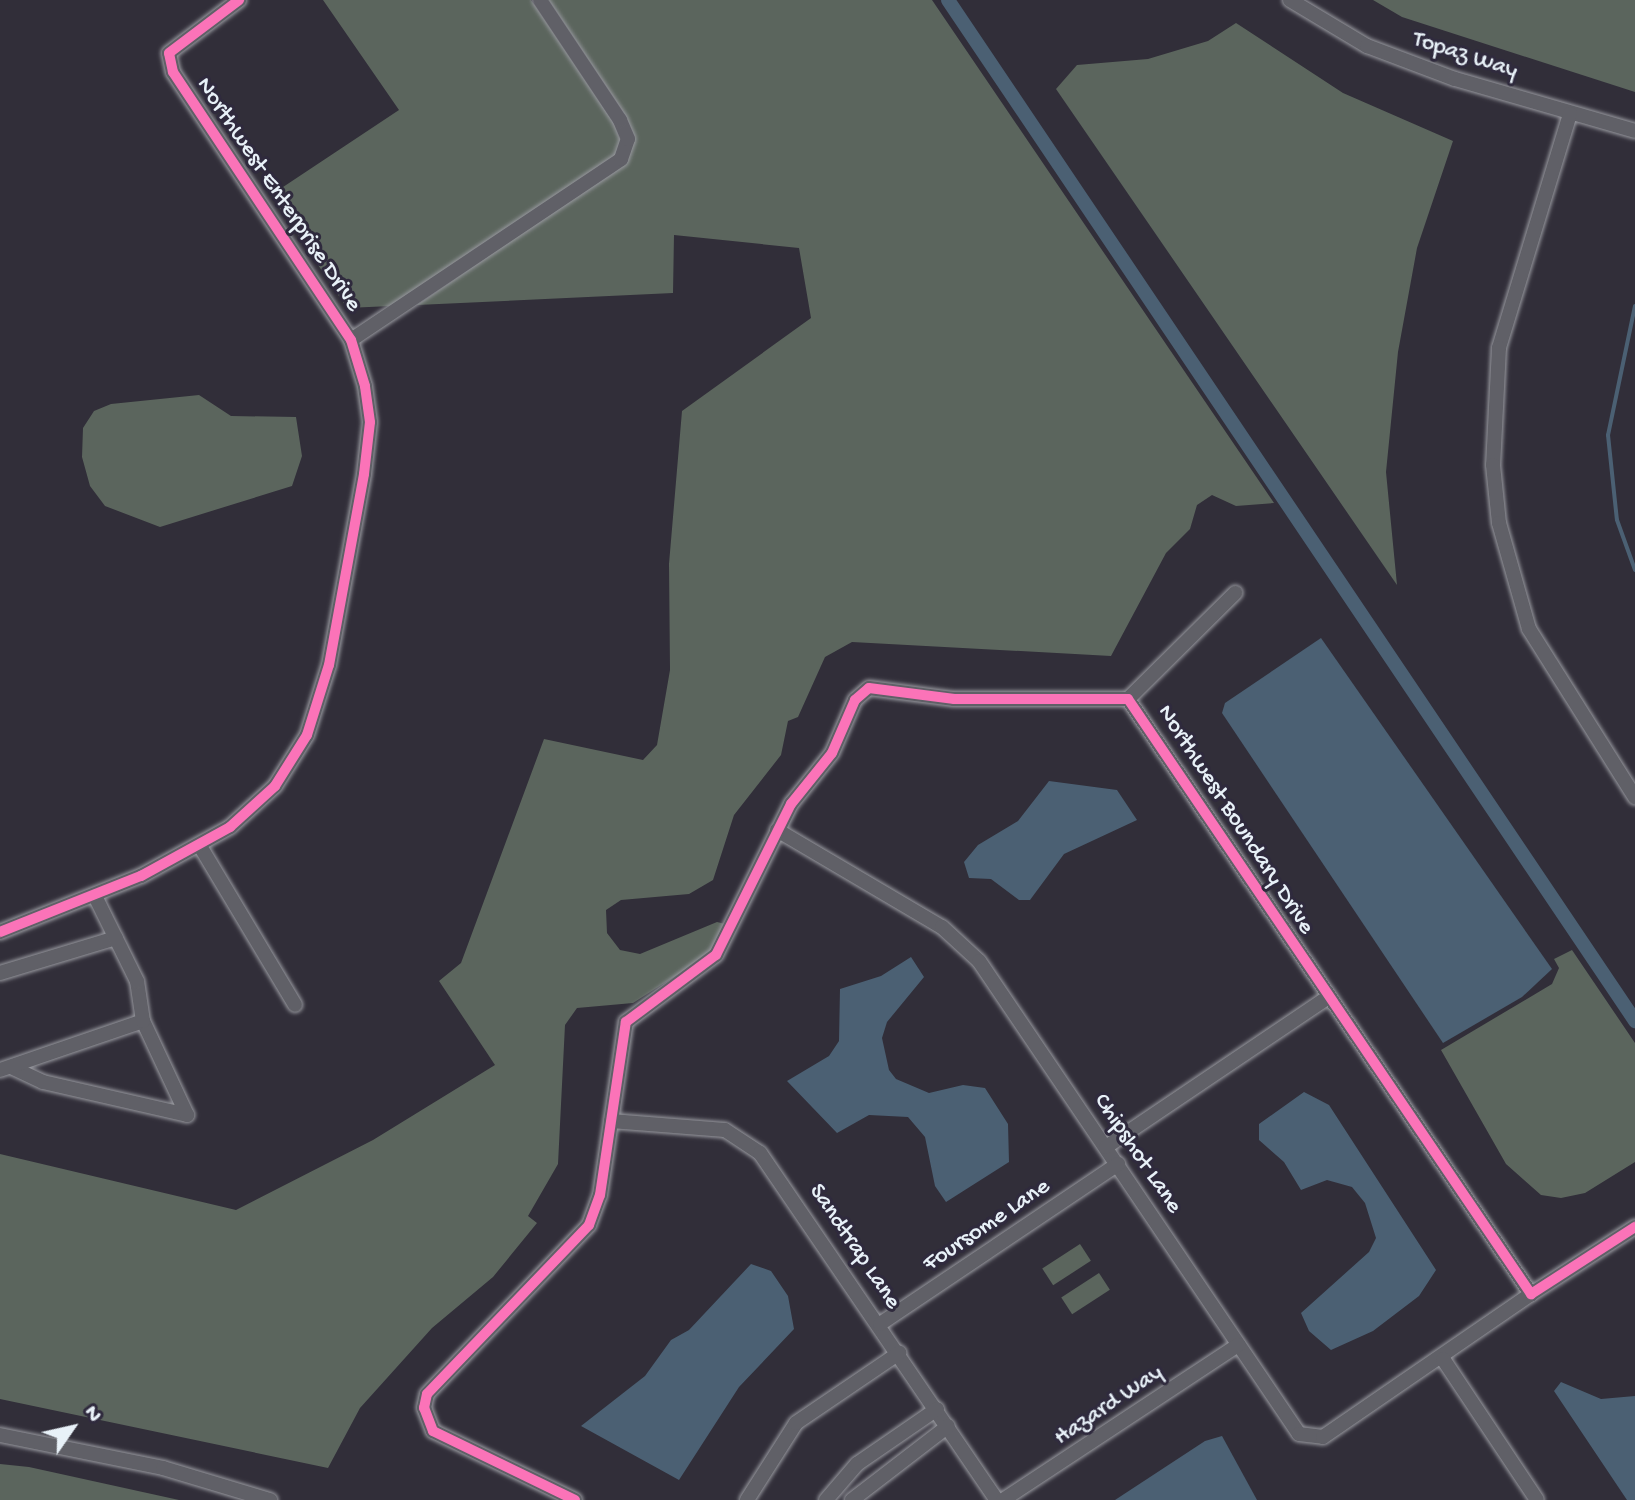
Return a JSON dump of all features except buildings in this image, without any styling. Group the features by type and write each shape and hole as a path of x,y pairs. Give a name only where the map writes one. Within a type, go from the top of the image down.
{"street":[{"name":"Northwest Enterprise Drive","path":"0,932 95,896 200,846 275,786 307,735 329,665 370,422 351,340 173,72 169,53 239,0"},
{"name":"Northwest Enterprise Drive","path":"351,340 621,159 628,139 620,120 540,0"},
{"name":"Topaz Way","path":"1290,0 1367,46 1570,114 1635,131"},
{"path":"1570,114 1499,348 1493,465 1499,523 1529,629 1635,797"},
{"path":"1128,699 1235,593"},
{"name":"Northwest Boundary Drive","path":"575,1500 433,1431 424,1408 427,1394 589,1225 600,1195 626,1022 716,955 734,930 777,830 832,753 855,700 869,688 954,699 1128,699 1531,1294"},
{"name":"Chipshot Lane","path":"777,830 960,942 1118,1164 1299,1434 1311,1438 1323,1437 1443,1359 1531,1294 1635,1227"},
{"path":"200,846 295,1005"},
{"path":"6,1069 43,1082 187,1115 143,1021 143,999 95,896"},
{"path":"0,973 116,938"},
{"path":"1106,1147 1328,997"},
{"path":"6,1069 143,1021"},
{"name":"Sandtrap Lane","path":"611,1121 725,1130 744,1138 770,1163 997,1500"},
{"name":"Foursome Lane","path":"880,1324 1118,1164"},
{"name":"Hazard Way","path":"1003,1500 1238,1345"},
{"path":"747,1500 796,1423 899,1353"},
{"path":"1443,1359 1537,1500"},
{"path":"826,1500 857,1464 937,1409"},
{"path":"852,1500 948,1426"},
{"path":"0,1435 163,1468 270,1500"}],"shaded area":[{"path":"323,0 531,0 614,124 620,140 615,156 391,306 347,308 271,195 399,110"},
{"path":"549,0 932,0 1274,503 1236,506 1212,495 1197,505 1190,529 1166,553 1111,656 852,642 825,657 798,717 788,721 781,755 734,815 713,880 689,894 621,900 606,910 607,933 620,950 640,954 717,922 733,926 724,945 633,1003 577,1008 565,1025 558,1164 528,1216 537,1223 493,1277 432,1328 360,1408 328,1468 0,1399 0,1154 236,1210 373,1140 495,1065 439,981 461,963 544,739 643,760 657,745 670,670 669,564 682,411 811,318 799,248 674,235 673,293 417,305 628,161 635,137 626,116"},
{"path":"1373,0 1635,0 1635,92 1402,17"},
{"path":"1236,23 1343,93 1453,141 1417,248 1398,352 1386,472 1397,585 1056,89 1077,65 1148,59 1208,41"},
{"path":"199,395 231,416 296,417 302,456 292,486 160,527 105,506 90,486 82,457 83,428 94,411 111,404"},
{"path":"1572,950 1635,1043 1635,1162 1585,1193 1561,1198 1541,1195 1506,1164 1441,1050 1552,984 1559,968 1554,959"},
{"path":"1080,1244 1091,1261 1053,1285 1042,1269"},
{"path":"1099,1273 1110,1290 1072,1314 1061,1298"},
{"path":"0,1464 29,1467 179,1500 0,1500"}],"water":[{"path":"1321,638 1552,969 1522,997 1443,1043 1222,713 1225,703"},
{"path":"1049,781 1117,790 1137,820 1064,854 1030,900 1019,900 991,879 969,878 964,862 978,845 1018,821"},
{"path":"911,957 924,977 887,1022 882,1038 889,1070 896,1079 929,1093 963,1085 985,1088 1008,1124 1009,1162 946,1202 935,1186 925,1137 908,1117 869,1115 837,1133 787,1081 829,1056 839,1041 840,989 881,976"},
{"path":"1304,1092 1329,1105 1436,1270 1419,1296 1373,1331 1331,1350 1309,1331 1301,1313 1369,1252 1376,1238 1365,1203 1352,1187 1327,1180 1301,1190 1284,1162 1259,1140 1259,1124"},
{"path":"751,1264 771,1271 788,1296 794,1329 739,1387 679,1480 581,1426 645,1376 671,1340 689,1330"},
{"path":"1561,1382 1601,1399 1635,1396 1635,1500 1627,1500 1554,1391"},
{"path":"1222,1436 1257,1500 1115,1500 1205,1441"}],"waterway":[{"path":"948,0 1635,1021"},
{"path":"1635,306 1608,435 1617,520 1635,570"}],"cycle path":[{"path":"0,932 141,876 230,827 275,786 307,735 329,665 364,474 370,422 365,386 351,340 173,72 169,53 239,0"},
{"path":"575,1500 433,1431 424,1408 427,1394 589,1225 600,1195 626,1022 716,955 791,804 832,753 855,700 869,688 954,699 1128,699 1531,1294 1635,1227"}]}
